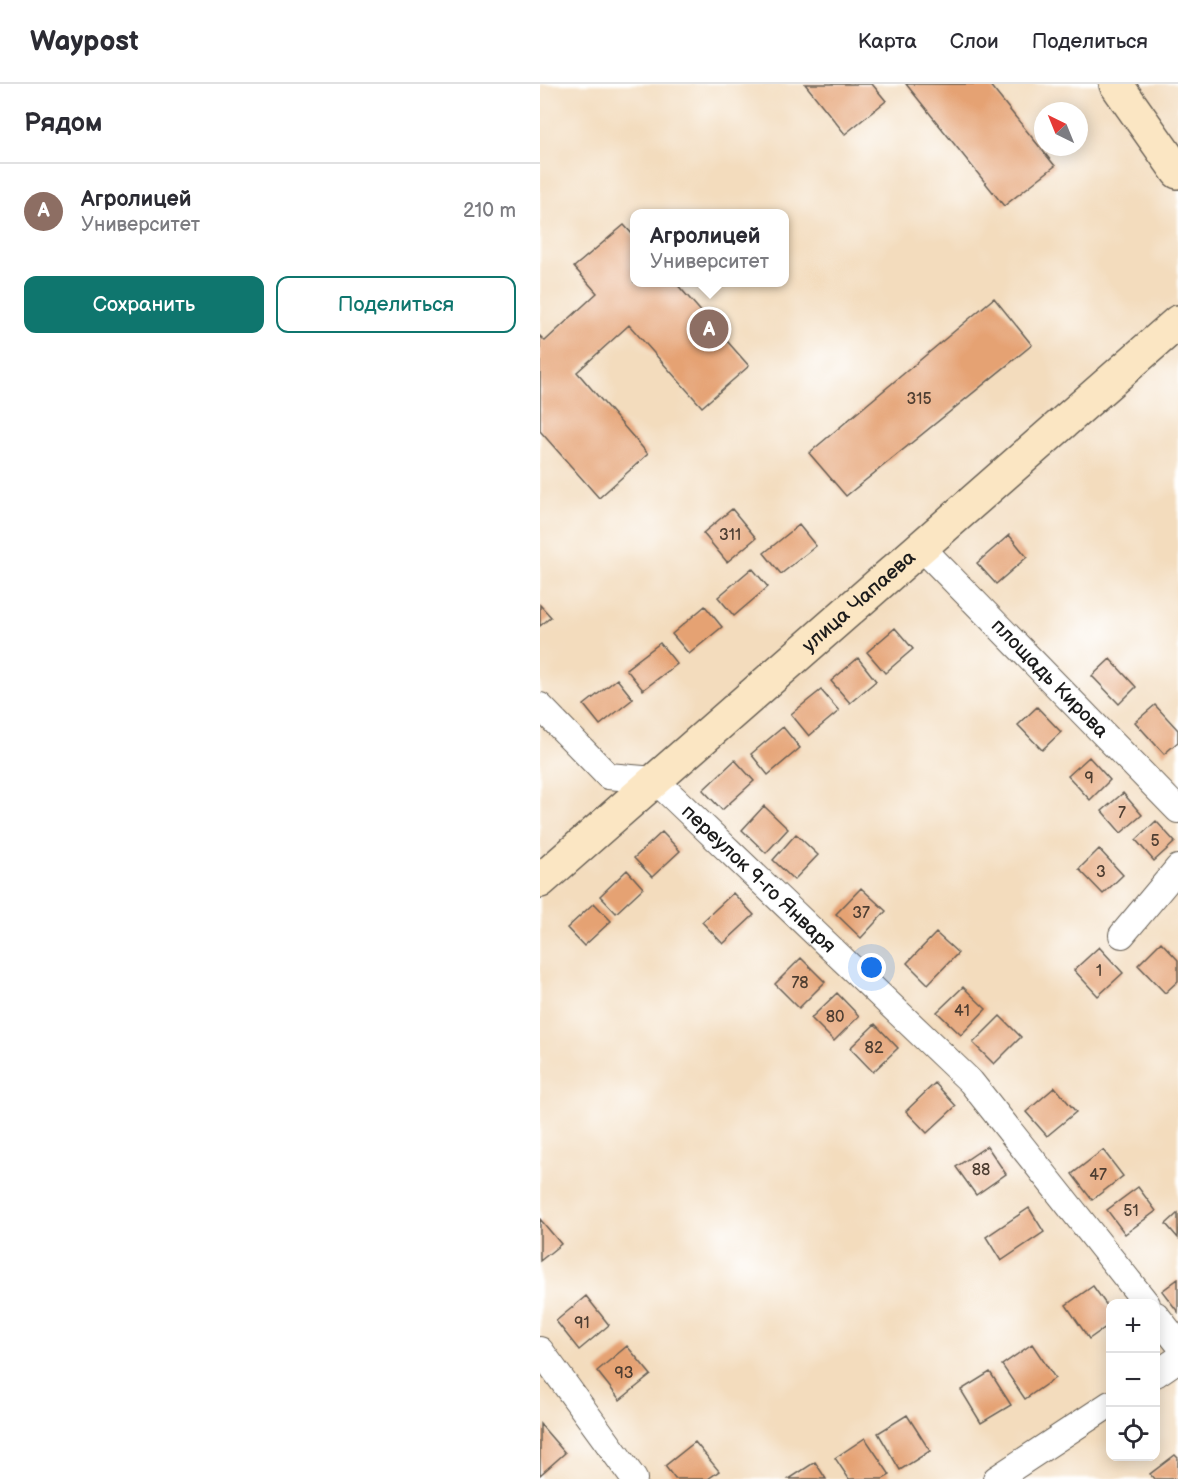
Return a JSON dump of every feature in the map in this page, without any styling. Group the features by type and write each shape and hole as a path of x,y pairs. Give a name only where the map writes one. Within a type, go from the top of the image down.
{"main road":[{"path":"1116,84 1178,172"},
{"name":"улица Чапаева","path":"540,881 1178,322"}],"street":[{"name":"площадь Кирова","path":"921,547 1178,810"},
{"path":"540,706 609,776 655,780"},
{"name":"переулок 9-го Января","path":"655,780 971,1082 1143,1299"},
{"path":"1122,935 1178,868"},
{"path":"1160,1320 1178,1343"},
{"path":"540,1350 634,1479"},
{"path":"1160,1371 1178,1359"},
{"path":"996,1479 1106,1407"}],"building":[{"path":"805,84 872,84 886,101 845,134"},
{"path":"906,84 989,84 1034,140 1034,156 1047,156 1055,166 1004,206"},
{"path":"624,225 630,232 630,287 679,287 749,366 702,407 629,325 577,372 648,454 599,498 540,431 540,336 545,341 597,293 574,267"},
{"path":"994,298 1032,345 846,496 809,453"},
{"path":"732,509 756,538 727,562 703,533"},
{"path":"799,525 816,546 781,574 764,553"},
{"path":"1009,535 1027,557 996,584 977,563"},
{"path":"752,568 768,587 734,616 718,597"},
{"path":"540,605 551,617 540,626"},
{"path":"705,606 722,627 689,654 672,634"},
{"path":"895,628 913,649 885,673 867,652"},
{"path":"660,643 677,664 643,690 626,669"},
{"path":"858,658 876,681 850,703 831,681"},
{"path":"1110,659 1136,687 1119,704 1092,676"},
{"path":"617,679 633,699 600,725 584,705"},
{"path":"821,690 839,711 809,736 791,714"},
{"path":"1155,705 1178,730 1178,742 1164,754 1135,722"},
{"path":"1037,707 1061,732 1042,750 1018,725"},
{"path":"783,727 800,748 768,775 751,754"},
{"path":"1089,757 1110,780 1090,800 1068,776"},
{"path":"735,760 754,781 722,810 703,790"},
{"path":"1123,793 1142,815 1121,833 1102,811"},
{"path":"764,806 788,829 766,853 742,830"},
{"path":"1156,821 1175,842 1154,861 1136,840"},
{"path":"662,832 680,851 652,877 634,858"},
{"path":"796,834 818,855 794,880 773,860"},
{"path":"1099,849 1123,875 1103,894 1079,869"},
{"path":"627,870 643,888 616,913 600,896"},
{"path":"861,888 886,911 861,938 836,914"},
{"path":"733,893 754,915 723,944 702,922"},
{"path":"594,903 611,921 584,946 567,928"},
{"path":"936,933 958,953 928,984 907,963"},
{"path":"1161,942 1178,960 1178,981 1165,993 1138,965"},
{"path":"1099,947 1123,973 1098,996 1074,970"},
{"path":"801,958 825,982 799,1008 775,984"},
{"path":"963,987 986,1009 961,1035 937,1012"},
{"path":"837,993 859,1016 834,1041 811,1018"},
{"path":"1000,1016 1021,1037 994,1064 973,1043"},
{"path":"875,1024 898,1048 873,1072 850,1048"},
{"path":"935,1083 956,1106 927,1133 906,1111"},
{"path":"1055,1087 1076,1112 1047,1136 1026,1112"},
{"path":"987,1146 1006,1174 976,1195 956,1167"},
{"path":"1103,1150 1123,1176 1092,1200 1072,1174"},
{"path":"1138,1187 1156,1211 1125,1234 1107,1210"},
{"path":"1029,1208 1044,1232 1001,1261 986,1237"},
{"path":"1178,1213 1178,1238 1166,1224"},
{"path":"540,1219 561,1244 540,1261"},
{"path":"1178,1279 1178,1312 1162,1291"},
{"path":"1093,1286 1106,1304 1106,1327 1089,1339 1066,1305"},
{"path":"586,1296 609,1325 579,1350 556,1321"},
{"path":"1032,1344 1055,1378 1025,1399 1002,1365"},
{"path":"627,1346 651,1375 620,1400 597,1371"},
{"path":"990,1372 1011,1405 981,1423 961,1390"},
{"path":"907,1415 930,1451 900,1470 878,1433"},
{"path":"540,1424 565,1453 540,1475"},
{"path":"865,1438 890,1475 883,1479 849,1479 835,1458"},
{"path":"695,1442 719,1471 708,1479 675,1479 665,1466"},
{"path":"1175,1455 1178,1458 1178,1479 1154,1479 1150,1474"},
{"path":"815,1462 826,1479 789,1479"}],"place":[{"name":"Агролицей","path":"709,329"}]}
